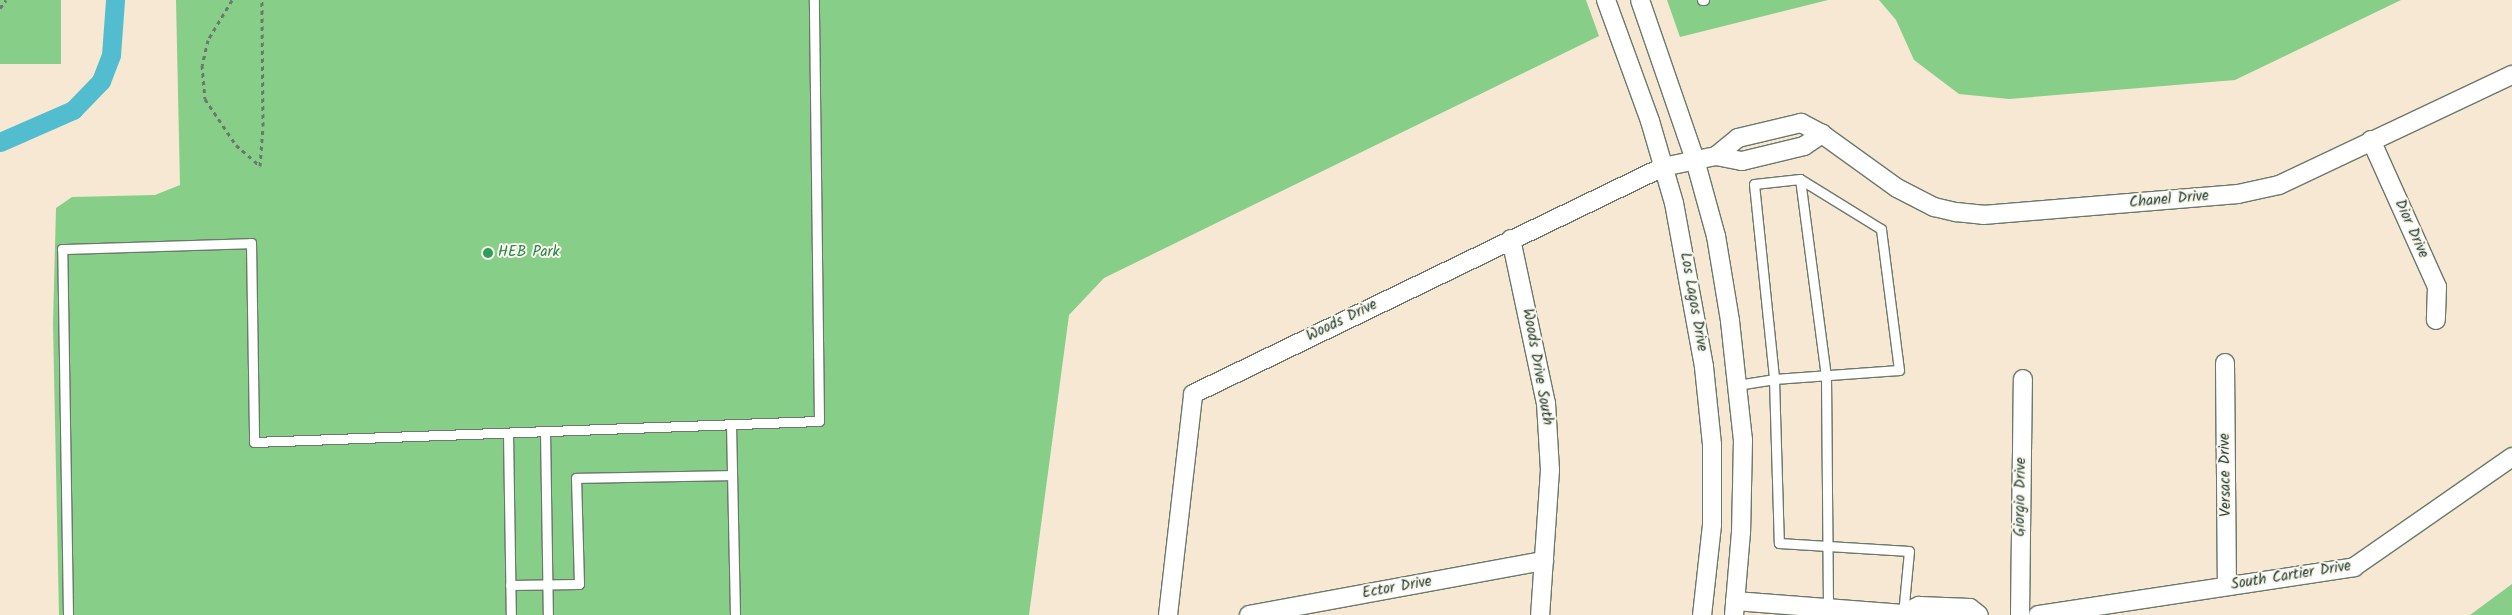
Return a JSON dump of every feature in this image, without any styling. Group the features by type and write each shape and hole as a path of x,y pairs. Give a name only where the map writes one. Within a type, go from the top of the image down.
{"street":[{"name":"Los Lagos Drive","path":"1606,0 1674,203 1704,367 1712,444 1712,525 1702,615"},
{"name":"Los Lagos Drive","path":"1640,0 1695,160 1716,236 1743,440 1741,532 1734,608"},
{"name":"Chanel Drive","path":"1716,156 1738,138 1801,123 1822,134 1916,199 1956,212 1983,215 2259,192 2512,74"},
{"path":"1716,156 1742,161 1804,146 1822,134"},
{"name":"Dior Drive","path":"2371,140 2436,287 2436,320"},
{"name":"Woods Drive","path":"1168,615 1193,394 1663,167 1716,156"},
{"name":"Woods Drive South","path":"1511,239 1546,403 1550,470 1540,615"},
{"name":"Versace Drive","path":"2225,363 2228,586"},
{"name":"Giorgio Drive","path":"2020,615 2023,379"},
{"name":"South Cartier Drive","path":"2038,615 2354,567 2512,457"},
{"name":"Ector Drive","path":"1249,615 1544,561"},
{"path":"1734,608 1828,608 1904,614 1919,606 1944,611 1970,608 1979,615"}],"lane":[{"path":"68,615 62,249 250,243 254,442 819,421 814,0"},
{"path":"1737,385 1774,379 1899,370 1881,229 1800,179 1754,184 1774,379 1779,543 1908,551 1904,614"},
{"path":"1800,179 1826,376 1828,608"},
{"path":"731,424 735,615"},
{"path":"545,431 548,615"},
{"path":"508,433 511,615"},
{"path":"510,585 579,584 576,478 732,475"}],"path":[{"path":"0,8 6,0"},
{"path":"232,0 208,40 202,66 205,99 236,145 260,166 264,126 262,0"}],"green space":[{"path":"0,0 61,0 61,64 0,64"},
{"name":"HEB Park","path":"176,0 1586,0 1599,36 1104,278 1069,315 1029,615 59,615 53,324 56,208 72,197 155,195 180,185"},
{"path":"1667,0 1828,0 1680,37"},
{"path":"1879,0 2401,0 2235,80 2009,99 1959,94 1914,60 1896,20"},
{"path":"2512,584 2512,615 2470,615"}],"waterway":[{"path":"0,142 73,110 101,81 111,55 115,0"}],"place":[{"name":"HEB Park","path":"488,253"}]}
